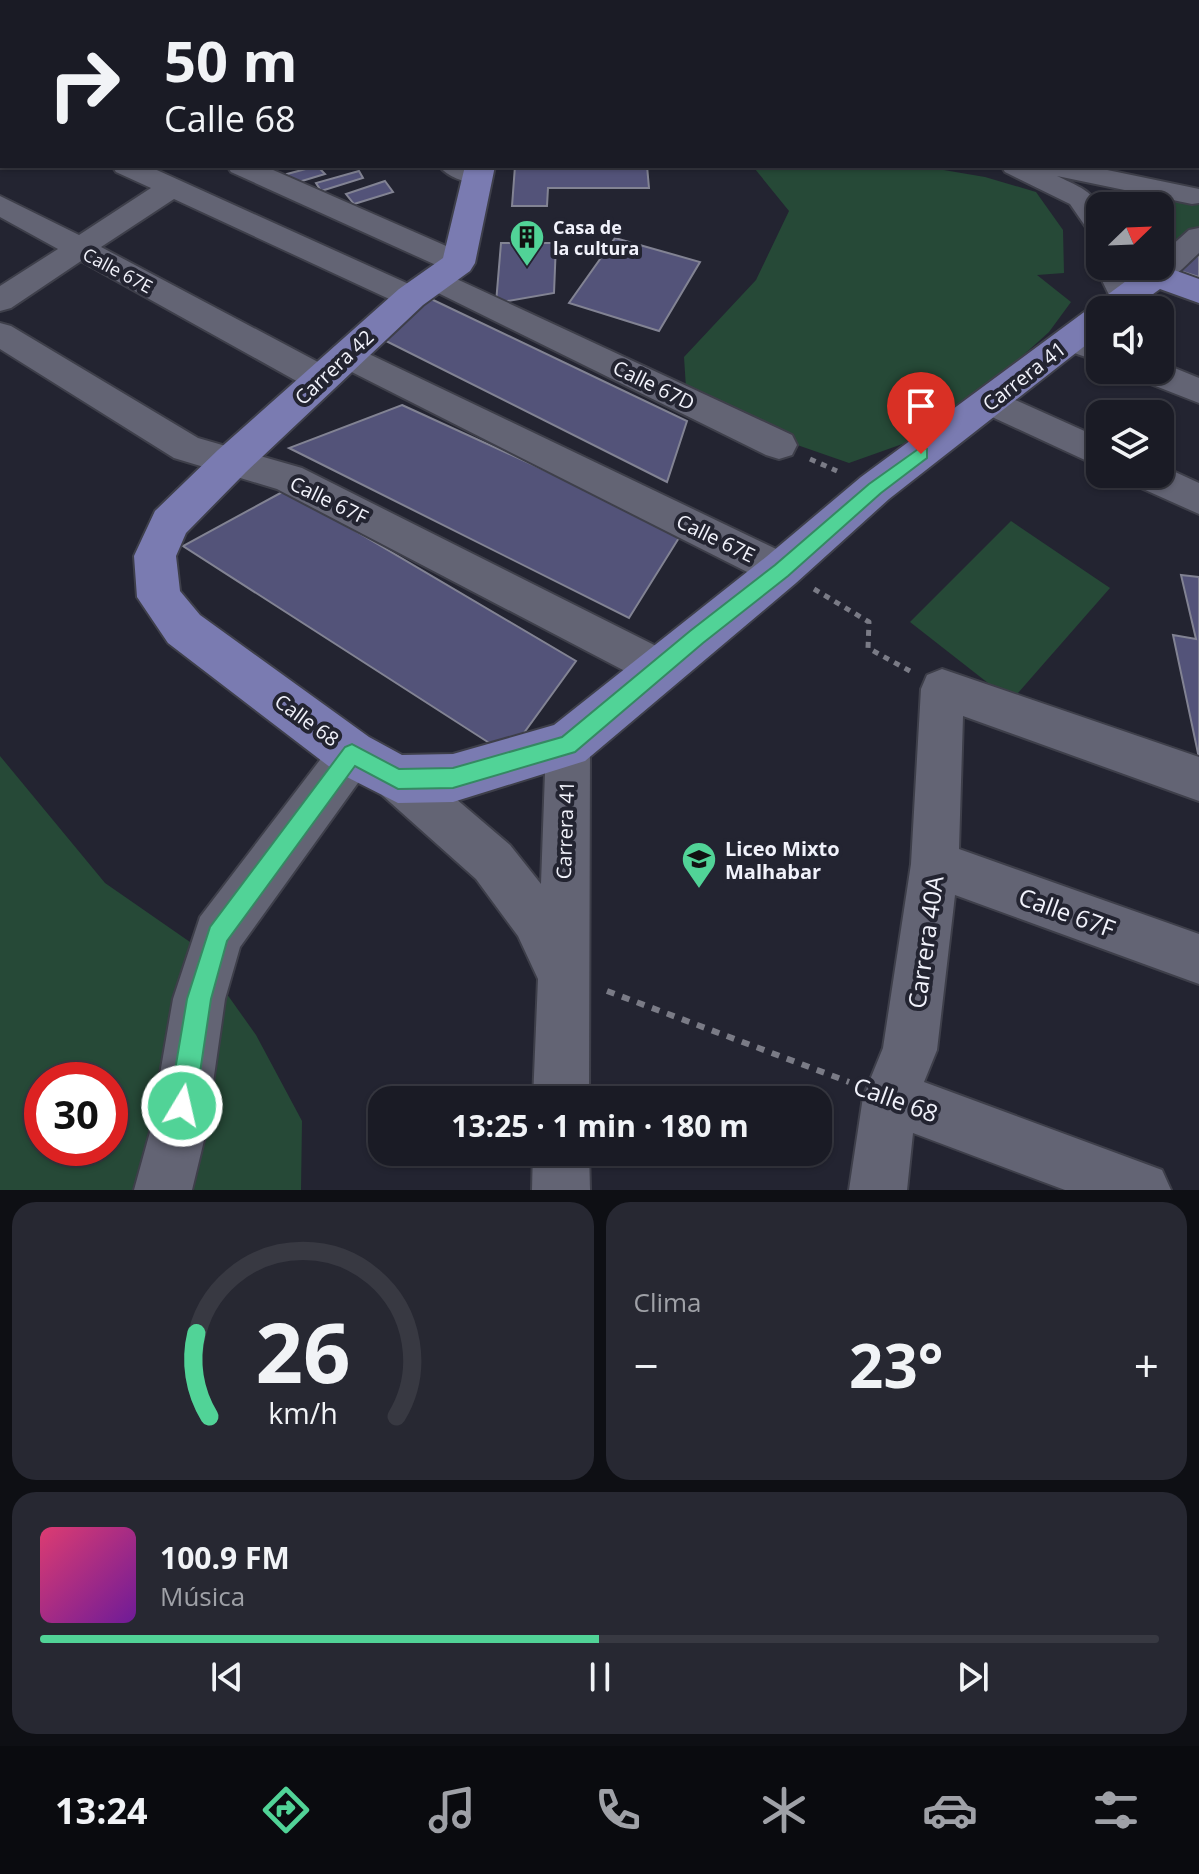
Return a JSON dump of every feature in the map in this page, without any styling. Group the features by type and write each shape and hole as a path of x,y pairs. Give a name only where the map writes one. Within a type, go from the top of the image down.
{"main road":[{"path":"435,280 471,169"},
{"name":"Carrera 42","path":"155,556 170,523 232,461 333,367 435,280"},
{"name":"Carrera 41","path":"1122,296 1140,280"},
{"path":"1172,280 1199,292"},
{"name":"Carrera 41","path":"568,745 781,570 875,488 991,402 1086,326"},
{"name":"Calle 68","path":"155,556 159,597 184,629 352,754 398,779 453,778 568,745"}],"street":[{"name":"Calle 67D","path":"130,168 172,187 435,280"},
{"name":"Calle 67D","path":"244,168 435,280 779,445"},
{"path":"1019,168 1080,198 1086,207"},
{"path":"1060,168 1197,193"},
{"path":"1160,168 1197,193"},
{"path":"0,301 172,187"},
{"path":"1174,205 1197,193"},
{"name":"Calle 67E","path":"0,205 80,249 781,570"},
{"name":"Carrera 41","path":"1174,255 1199,237"},
{"name":"Calle 67F","path":"0,334 187,448 289,478 659,668"},
{"path":"1174,381 1199,391"},
{"path":"991,402 1086,446"},
{"path":"1174,487 1199,499"},
{"path":"942,689 1199,779"},
{"name":"Carrera 40A","path":"878,1190 890,1097 910,1050 935,864 942,689"},
{"name":"Carrera 41","path":"561,1086 568,745"},
{"path":"163,1190 178,1132 199,999 218,935 352,754"},
{"name":"Carrera 41","path":"398,779 493,862 536,918 561,974"},
{"name":"Calle 67F","path":"935,864 1199,959"},
{"name":"Calle 68","path":"890,1097 1142,1190"},
{"path":"561,1166 561,1190"}],"path":[{"path":"779,445 875,488"},
{"path":"781,570 869,622 868,648 942,689"},
{"name":"Calle 68","path":"561,974 890,1097"}],"green space":[{"path":"932,168 985,177 1036,192 1063,230 1064,273 1037,275 1071,302 1049,332 939,431 849,463 757,431 686,388 684,357 756,280 789,211 755,169"},
{"path":"1193,196 1199,198 1199,226 1174,246 1174,201"},
{"path":"1011,521 1110,588 1011,701 910,622"},
{"path":"0,756 105,883 190,942 256,1035 302,1121 301,1190 0,1190"}],"building":[{"path":"319,168 325,174 292,184 287,174"},
{"path":"515,168 647,168 649,188 548,188 547,206 512,206"},
{"path":"359,171 363,178 321,191 316,183"},
{"path":"385,181 393,192 354,204 346,194"},
{"path":"615,238 700,262 659,331 569,303"},
{"name":"Casa de la cultura","path":"501,243 556,243 554,293 496,303"},
{"path":"1199,255 1199,277 1177,270"},
{"path":"429,298 687,421 667,482 382,339"},
{"path":"402,405 682,533 629,618 289,448"},
{"path":"286,490 576,661 508,755 183,546"},
{"path":"1181,575 1199,577 1199,758 1173,635 1196,639"}],"place":[{"name":"Casa de la cultura","path":"527,268"},
{"name":"Liceo Mixto Malhabar","path":"699,890"}],"route":[{"path":"182,1106 199,999 218,935 352,754 398,779 453,778 568,745 781,570 875,488 921,454"}]}
